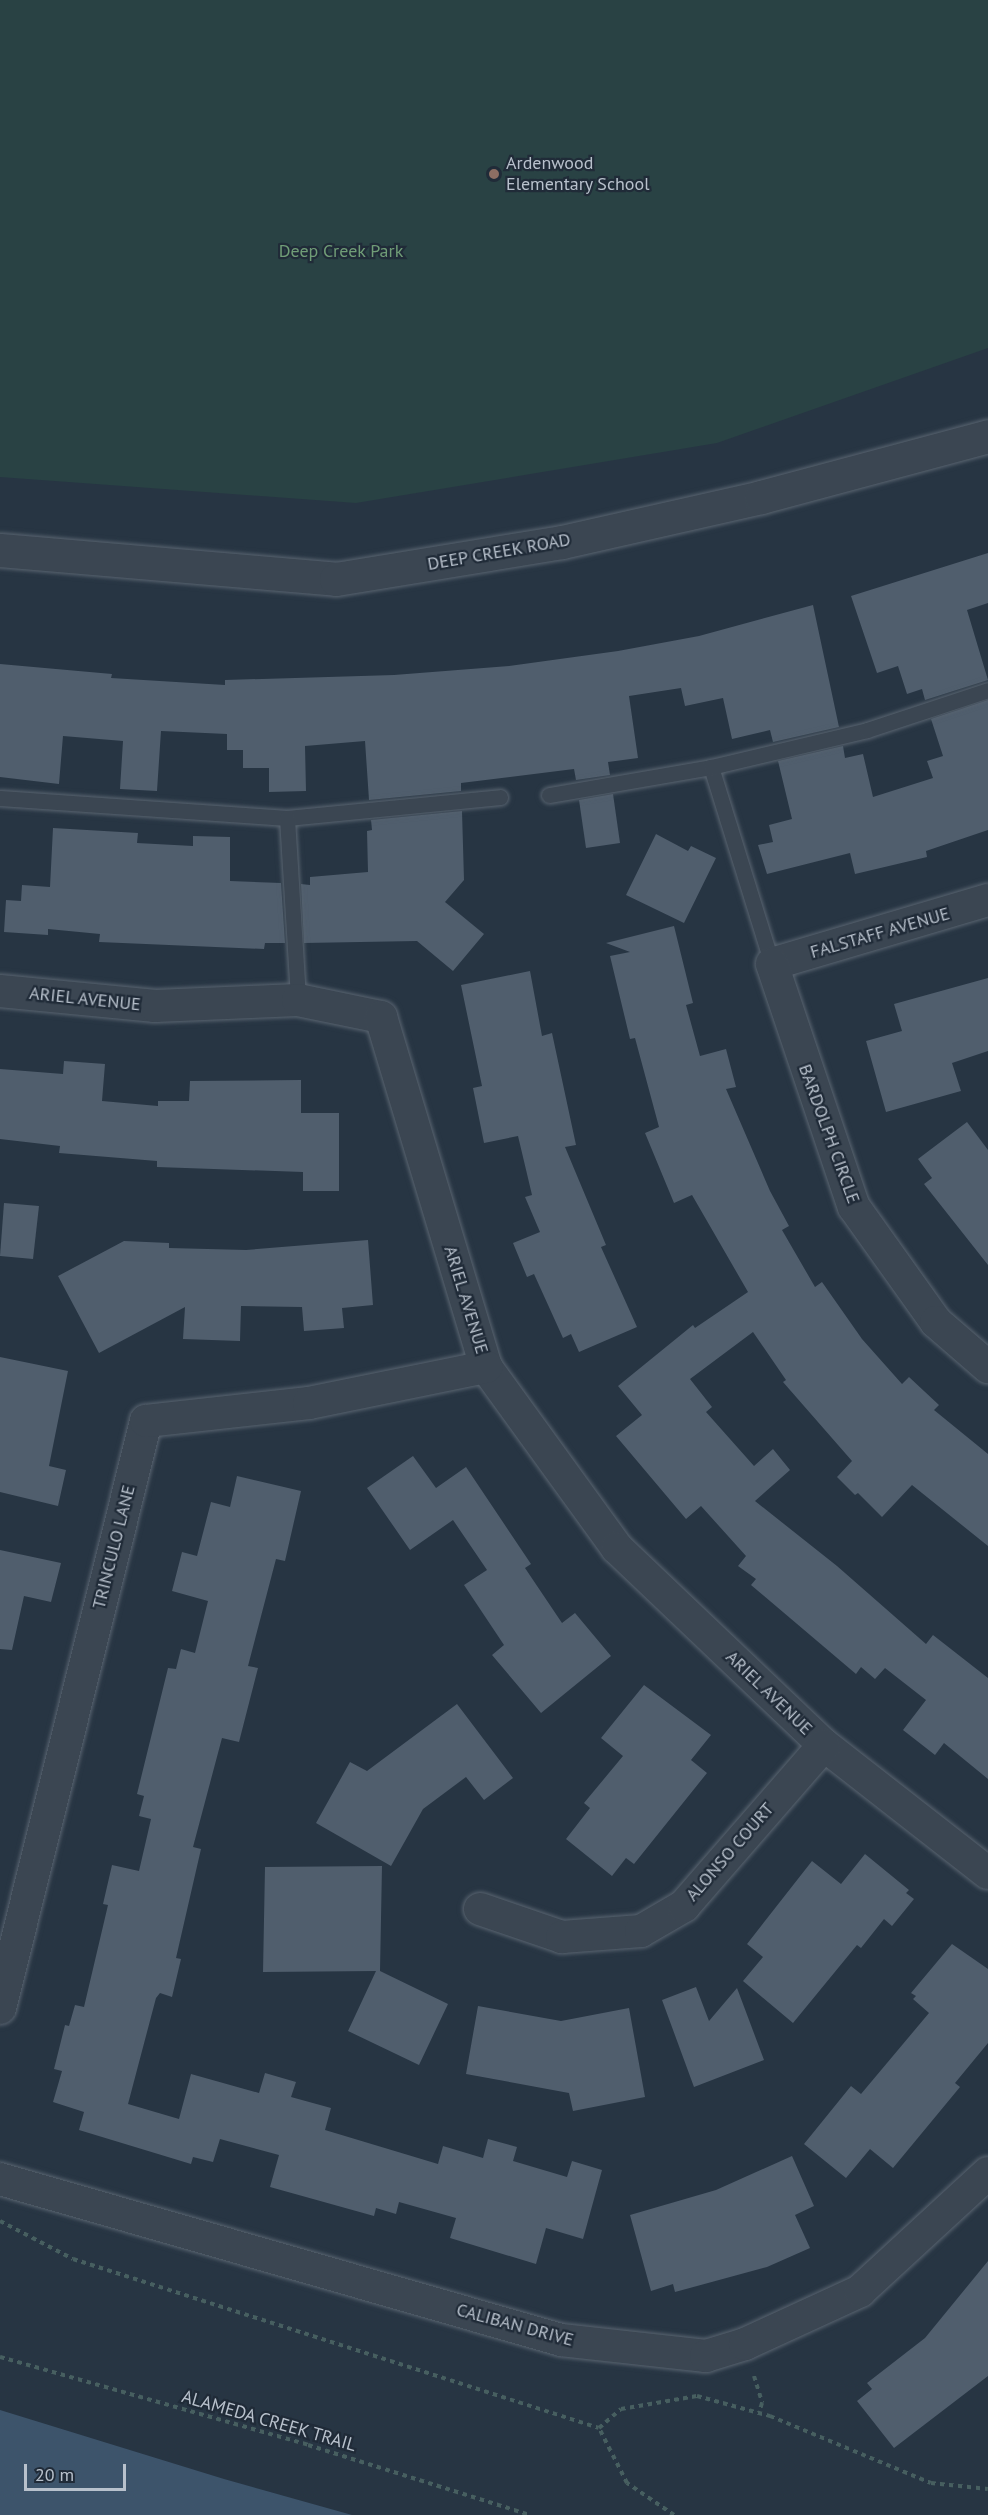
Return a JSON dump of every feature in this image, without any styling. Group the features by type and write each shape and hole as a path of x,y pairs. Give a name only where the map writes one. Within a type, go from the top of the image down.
{"street":[{"name":"DEEP CREEK ROAD","path":"0,550 336,579 574,539 761,497 988,436"},
{"name":"FALSTAFF AVENUE","path":"772,964 988,900"},
{"name":"BARDOLPH CIRCLE","path":"772,964 854,1207 936,1322 988,1367"},
{"name":"ARIEL AVENUE","path":"0,991 155,1006 298,1000 381,1017 486,1367 617,1548 824,1745 988,1873"},
{"name":"TRINCULO LANE","path":"0,2008 146,1420 309,1403 486,1367"},
{"name":"ALONSO COURT","path":"480,1909 562,1937 641,1931 684,1906 824,1745"},
{"name":"CALIBAN DRIVE","path":"0,2179 561,2340 705,2356 745,2344 860,2291 988,2173"}],"lane":[{"path":"549,795 711,767 867,730 988,690"},
{"path":"711,767 772,964"},
{"path":"0,798 286,818 500,796"},
{"path":"286,818 298,1000"}],"path":[{"path":"0,2222 73,2259 599,2428 627,2482 674,2515"},
{"name":"ALAMEDA CREEK TRAIL","path":"0,2357 308,2445 530,2515"},
{"path":"599,2428 621,2409 697,2396 770,2416 931,2483 988,2489"}],"green space":[{"name":"Deep Creek Park","path":"0,0 988,0 988,348 717,443 356,503 0,477"}],"water":[{"path":"0,2410 224,2479 352,2515 0,2515"}],"building":[{"path":"988,553 988,603 967,610 988,680 925,700 922,689 907,694 898,666 877,673 851,596"},
{"path":"813,605 839,727 773,742 770,730 732,739 723,698 685,706 681,688 629,696 638,758 608,762 610,775 576,780 574,769 461,783 461,791 369,800 365,741 305,746 306,791 269,792 269,768 243,768 243,750 227,750 227,734 161,731 157,791 120,789 123,741 63,736 59,784 0,777 0,664 112,674 111,678 225,685 225,680 394,675 509,666 618,651 699,636"},
{"path":"988,700 988,830 926,851 927,857 855,874 850,853 767,874 758,845 773,842 769,825 792,819 778,761 843,746 845,758 863,754 873,797 933,778 927,761 943,756 931,719"},
{"path":"613,794 620,843 586,848 579,800"},
{"path":"462,811 464,880 445,902 484,934 453,971 417,941 304,943 301,884 310,885 310,877 368,872 367,831 372,830 371,820"},
{"path":"53,828 138,833 137,843 193,846 193,836 230,837 230,881 281,883 285,943 265,943 264,949 99,942 100,934 48,929 48,935 4,932 6,900 21,901 22,885 50,887"},
{"path":"656,834 688,851 691,846 716,858 684,923 626,895"},
{"path":"674,926 693,1003 686,1005 700,1056 726,1049 736,1087 726,1089 770,1191 789,1226 782,1230 815,1287 822,1282 862,1339 902,1384 909,1377 939,1405 934,1410 988,1454 988,1546 912,1485 882,1517 858,1493 855,1495 837,1477 852,1461 783,1382 786,1380 753,1332 690,1379 712,1407 706,1412 754,1466 773,1449 790,1470 755,1501 837,1566 926,1644 933,1635 988,1678 988,1779 944,1743 935,1755 903,1730 926,1700 885,1668 875,1679 861,1667 856,1674 751,1585 756,1579 738,1566 746,1556 701,1506 686,1519 616,1436 642,1415 618,1386 693,1325 695,1328 748,1292 692,1195 674,1203 645,1133 659,1127 635,1038 630,1039 610,956 630,952 606,943"},
{"path":"530,971 542,1036 552,1033 576,1145 565,1147 606,1245 601,1247 637,1327 579,1352 571,1334 563,1338 534,1274 527,1277 513,1243 540,1232 525,1197 532,1195 518,1136 484,1143 473,1088 482,1086 461,985"},
{"path":"988,978 988,1051 952,1063 961,1091 886,1112 866,1041 902,1031 894,1004"},
{"path":"64,1061 105,1064 102,1101 158,1106 158,1101 189,1101 190,1081 301,1080 301,1113 339,1113 339,1191 303,1191 303,1172 157,1167 157,1161 59,1153 60,1146 0,1139 0,1069 63,1074"},
{"path":"967,1122 988,1150 988,1265 924,1184 932,1178 918,1159"},
{"path":"4,1203 39,1206 33,1259 0,1256"},
{"path":"368,1240 373,1305 342,1308 344,1328 304,1331 302,1307 241,1306 240,1341 183,1339 185,1307 99,1353 58,1276 124,1241 169,1243 169,1248 246,1250"},
{"path":"0,1357 68,1371 49,1466 66,1470 58,1506 0,1492"},
{"path":"413,1456 436,1488 466,1467 531,1564 525,1568 562,1623 575,1613 611,1656 541,1713 492,1655 504,1645 464,1585 487,1570 453,1520 410,1550 367,1488"},
{"path":"237,1476 301,1491 285,1561 276,1559 248,1666 258,1668 239,1742 222,1738 193,1847 201,1849 176,1958 181,1959 172,1997 160,1993 156,1998 128,2104 179,2119 191,2074 259,2093 265,2073 296,2082 291,2097 331,2108 325,2130 438,2164 443,2146 483,2158 488,2139 517,2147 513,2161 567,2177 572,2161 602,2170 583,2239 546,2228 536,2264 450,2238 456,2218 399,2202 396,2214 376,2208 374,2216 270,2187 279,2155 220,2139 213,2162 193,2157 191,2164 79,2130 84,2112 53,2102 62,2071 54,2069 65,2025 69,2026 75,2005 84,2007 108,1905 103,1904 112,1865 139,1871 151,1819 139,1816 144,1796 137,1794 168,1668 176,1669 181,1649 195,1653 208,1601 172,1591 182,1552 197,1556 211,1502 230,1507"},
{"path":"0,1550 61,1563 51,1602 24,1596 12,1650 0,1649"},
{"path":"644,1685 711,1735 691,1760 707,1773 634,1864 626,1858 612,1876 566,1839 590,1808 584,1803 623,1756 601,1738"},
{"path":"457,1704 513,1778 484,1800 466,1777 423,1809 391,1866 316,1823 350,1762 367,1771"},
{"path":"865,1854 909,1890 906,1893 914,1899 892,1926 884,1919 861,1948 857,1945 793,2023 743,1981 763,1957 747,1944 812,1861 841,1884"},
{"path":"382,1866 380,1971 448,2004 419,2065 348,2031 376,1971 263,1972 265,1867"},
{"path":"952,1944 988,1969 988,2043 955,2083 960,2087 893,2168 870,2149 846,2178 804,2144 851,2086 861,2094 929,2013 913,1999 916,1996 911,1993"},
{"path":"696,1987 709,2021 737,1988 764,2060 694,2087 662,2000"},
{"path":"478,2006 561,2021 629,2008 645,2097 573,2111 569,2093 466,2074"},
{"path":"792,2156 814,2206 795,2215 810,2248 767,2267 675,2292 673,2284 651,2291 630,2215 716,2190"},
{"path":"988,2261 988,2376 894,2448 857,2401 872,2389 867,2383 925,2338"}],"place":[{"name":"Ardenwood Elementary School","path":"494,174"}]}
